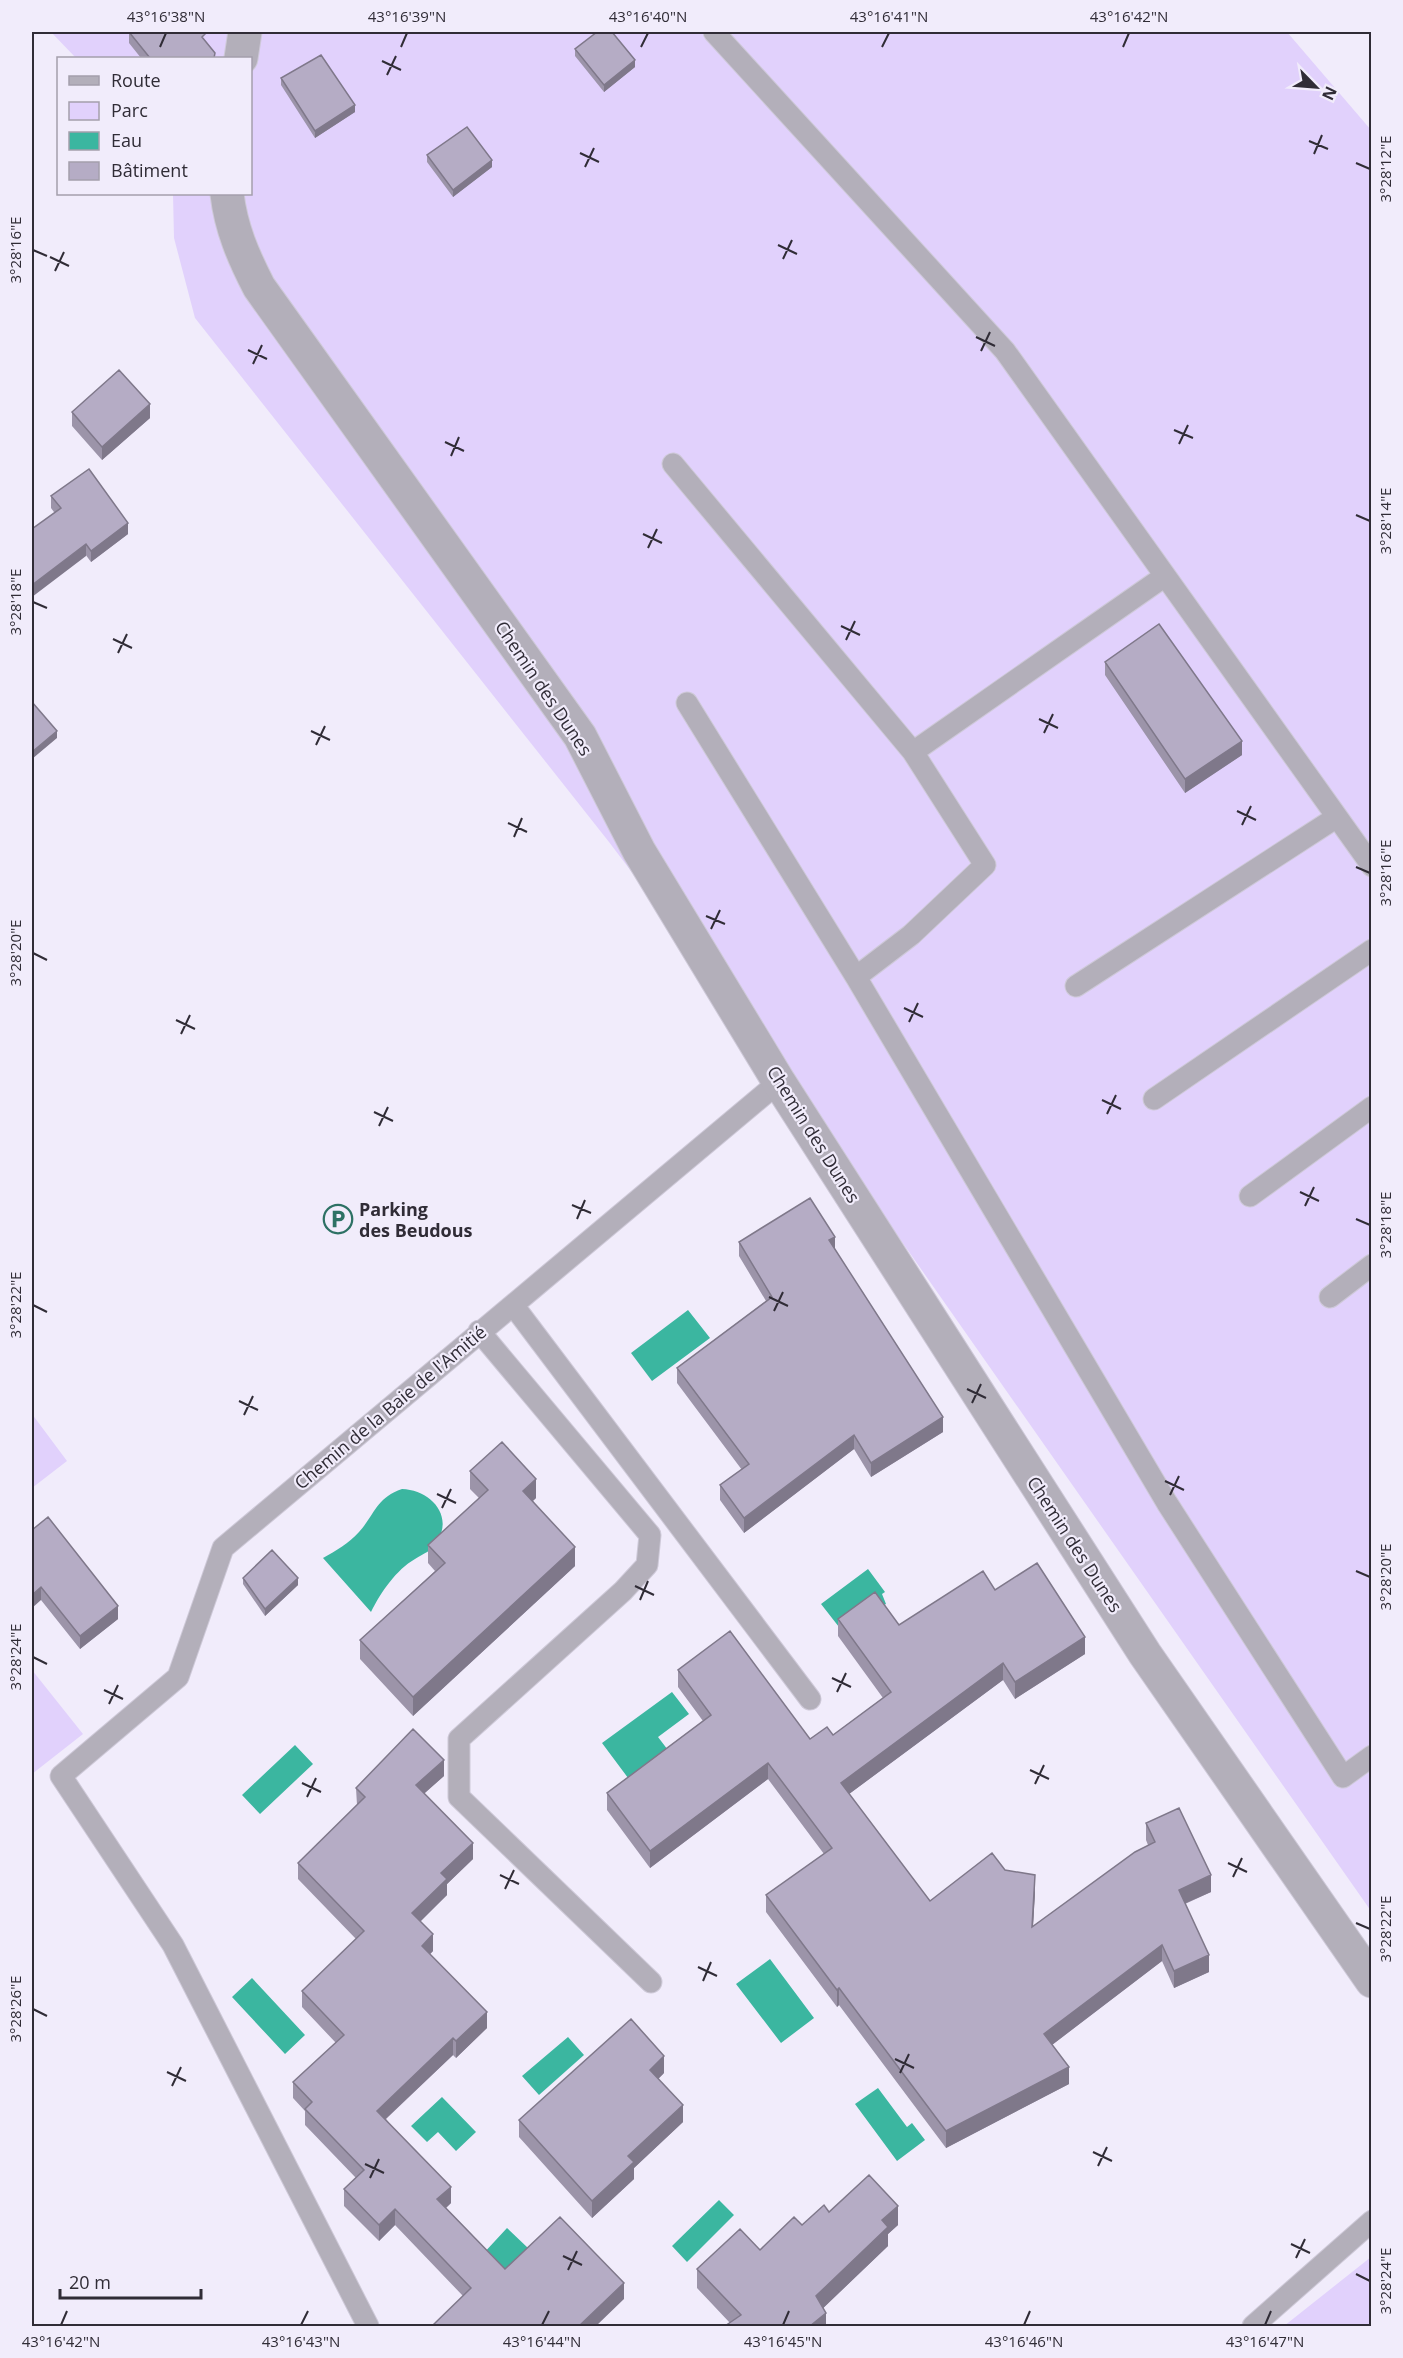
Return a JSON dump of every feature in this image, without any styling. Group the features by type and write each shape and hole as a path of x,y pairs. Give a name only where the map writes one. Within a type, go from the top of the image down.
{"street":[{"path":"241,57 244,32"},
{"name":"Chemin des Dunes","path":"227,195 230,217 240,251 259,287 580,736 639,851 779,1082 1145,1654 1371,1981"}],"lane":[{"path":"714,32 1005,351 1371,866"},
{"path":"673,464 914,752 985,865 910,935 856,977"},
{"path":"914,752 1165,576"},
{"path":"687,703 856,977 1167,1503 1342,1777 1371,1756"},
{"path":"1076,986 1337,817"},
{"path":"1154,1099 1371,950"},
{"name":"Chemin de la Baie de l'Amitié","path":"368,2326 173,1945 61,1776 178,1677 223,1548 779,1082"},
{"path":"1250,1196 1371,1107"},
{"path":"1330,1297 1371,1265"},
{"path":"513,1305 810,1699"},
{"path":"480,1331 650,1535 647,1565 639,1574 459,1739 459,1797 651,1982"},
{"path":"1253,2326 1371,2222"}],"green space":[{"path":"51,32 1287,32 1371,130 1371,1911 785,1075 609,842 195,318 174,238 173,195 252,195 252,57 75,57"},
{"path":"32,1414 67,1461 32,1488"},
{"path":"32,1670 83,1734 32,1774"},
{"path":"1371,2257 1371,2326 1284,2326"}],"water":[{"path":"688,1310 710,1338 652,1381 631,1353"},
{"path":"402,1489 412,1490 430,1499 441,1514 442,1532 432,1548 395,1575 371,1612 323,1558 351,1540 381,1502"},
{"path":"868,1569 885,1592 882,1594 886,1604 878,1608 870,1604 839,1627 821,1604"},
{"path":"672,1692 689,1714 658,1737 671,1754 640,1794 602,1743"},
{"path":"295,1745 313,1764 260,1814 242,1795"},
{"path":"770,1959 814,2018 781,2043 736,1984"},
{"path":"252,1978 305,2035 285,2054 232,1997"},
{"path":"568,2037 584,2055 539,2095 522,2076"},
{"path":"878,2088 907,2127 912,2123 925,2140 897,2161 855,2104"},
{"path":"442,2097 476,2132 456,2151 438,2132 427,2142 411,2126"},
{"path":"719,2200 734,2215 687,2262 672,2246"},
{"path":"507,2228 528,2248 478,2302 457,2282"}],"building":[{"path":"129,32 203,32 205,34 202,37 215,53 214,57 149,57"},
{"path":"597,32 612,32 635,60 604,85 575,49"},
{"path":"321,55 355,105 315,131 281,78"},
{"path":"467,127 492,160 453,190 427,155"},
{"path":"119,370 150,404 102,447 72,412"},
{"path":"89,469 128,523 91,551 86,544 32,585 32,529 61,508 51,496"},
{"path":"1159,624 1242,741 1185,779 1105,662"},
{"path":"32,702 57,731 32,752"},
{"path":"810,1198 835,1237 829,1240 943,1417 871,1463 854,1435 744,1518 720,1485 749,1464 677,1368 772,1297 739,1242"},
{"path":"502,1442 536,1479 523,1491 575,1547 413,1697 360,1640 445,1563 428,1545 488,1490 470,1471"},
{"path":"48,1517 118,1606 80,1636 41,1587 32,1595 32,1530"},
{"path":"272,1550 298,1578 265,1609 243,1578"},
{"path":"1037,1563 1085,1637 1015,1682 1003,1663 841,1783 930,1901 992,1853 1005,1870 1035,1875 1032,1927 1135,1852 1155,1842 1146,1823 1179,1808 1211,1875 1179,1890 1209,1955 1174,1971 1162,1945 1044,2034 1069,2067 946,2131 766,1895 832,1848 768,1763 650,1851 607,1793 711,1715 678,1670 730,1631 810,1739 827,1727 833,1735 891,1692 838,1619 875,1592 899,1625 983,1571 995,1590"},
{"path":"413,1729 444,1760 416,1785 473,1843 441,1873 447,1879 412,1913 433,1934 422,1946 487,2012 456,2041 453,2038 377,2111 451,2187 437,2199 505,2269 560,2217 624,2283 579,2326 432,2326 471,2288 395,2209 379,2225 344,2189 364,2170 305,2109 312,2102 293,2082 344,2035 302,1991 364,1931 298,1863 365,1797 356,1788"},
{"path":"631,2019 664,2056 650,2070 683,2105 628,2156 634,2162 592,2201 519,2120"},
{"path":"869,2175 898,2206 882,2220 888,2227 816,2296 826,2313 810,2326 725,2326 741,2315 697,2269 740,2229 760,2250 794,2217 802,2225 824,2205 829,2212"}],"place":[{"name":"Parking des Beudous","path":"338,1219"}]}
